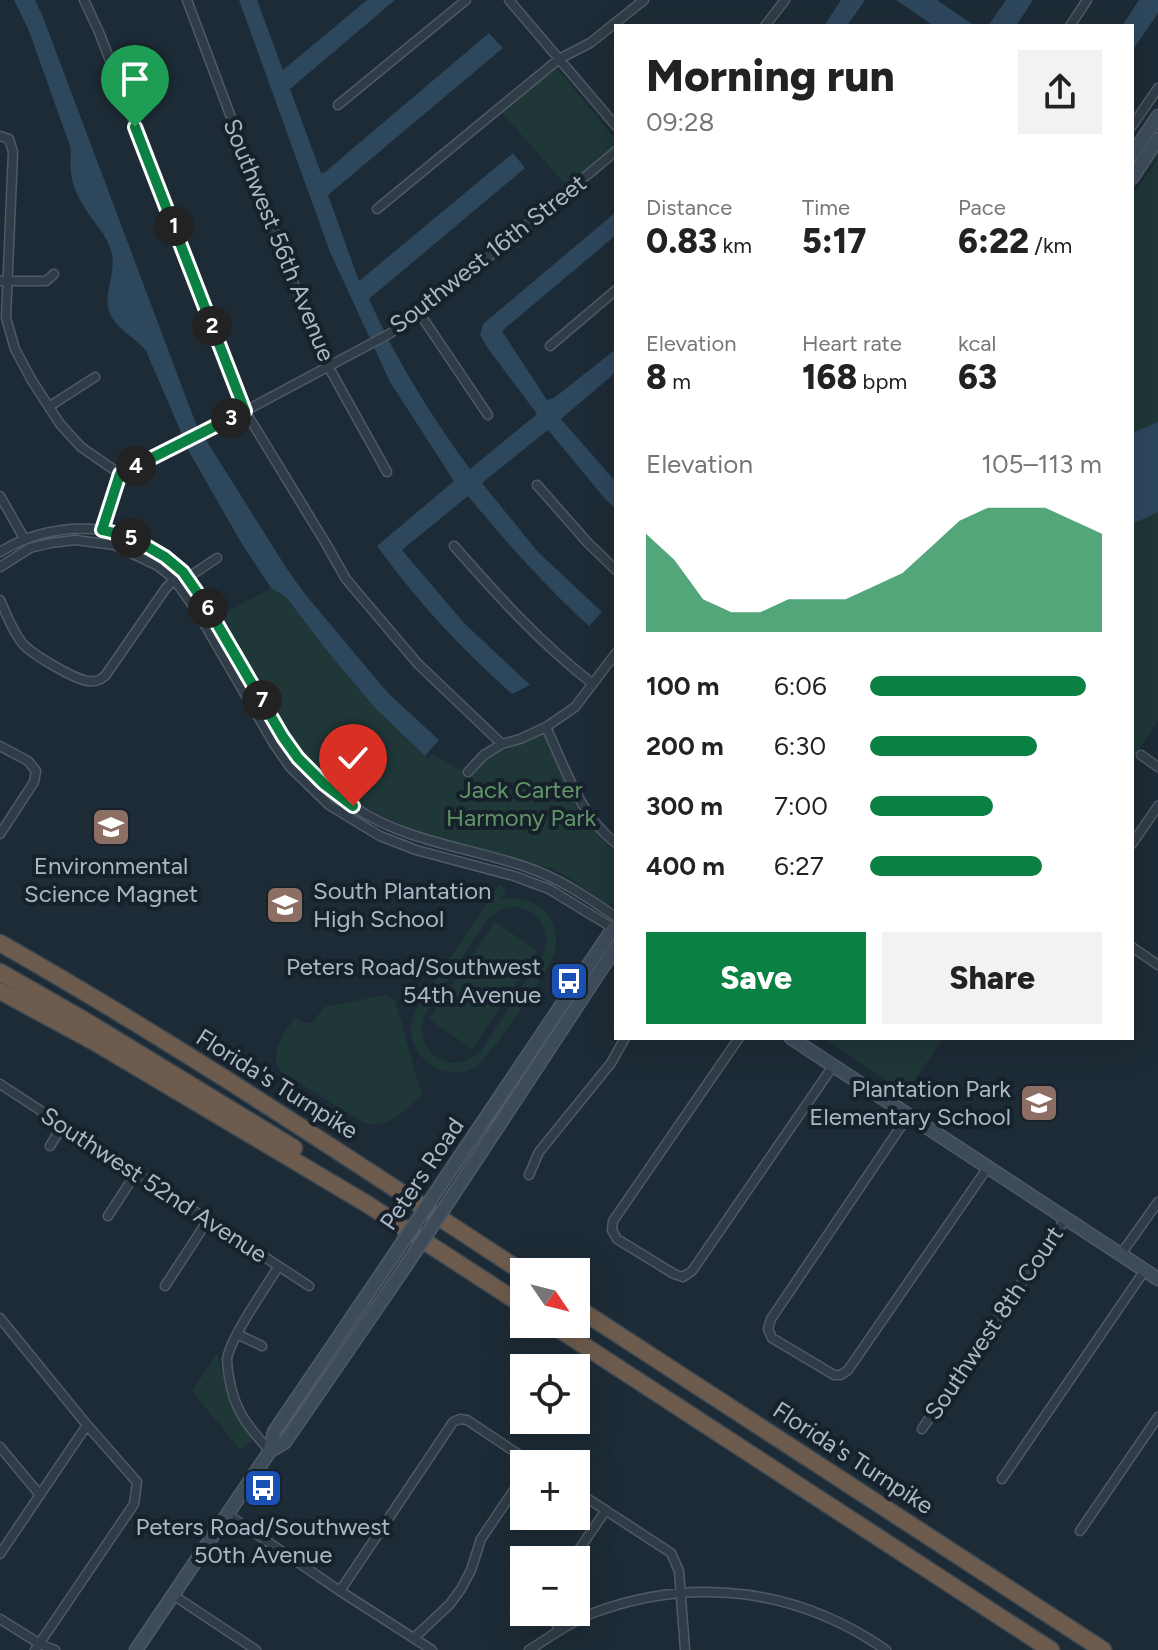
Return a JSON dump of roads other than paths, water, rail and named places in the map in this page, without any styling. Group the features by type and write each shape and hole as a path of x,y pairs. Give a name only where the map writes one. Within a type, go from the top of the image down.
{"highway":[{"name":"Florida's Turnpike","path":"5,948 120,1014 271,1108 510,1264"},
{"path":"0,972 312,1159 367,1204"},
{"path":"0,991 98,1044 367,1204 510,1297"},
{"name":"Florida's Turnpike","path":"590,1316 1103,1650"},
{"path":"572,1338 1051,1650"}],"main road":[{"path":"1135,155 1158,116"},
{"path":"1135,155 1158,139"},
{"name":"Peters Road","path":"136,1650 270,1451 274,1432 614,926"},
{"name":"Peters Road","path":"270,1451 285,1442 405,1267 614,950"},
{"path":"794,1040 1158,1279"}],"street":[{"path":"84,0 245,411 346,579 418,664 502,744"},
{"name":"Southwest 56th Avenue","path":"187,0 288,269 328,366 387,472"},
{"path":"338,105 466,0"},
{"path":"509,0 614,124"},
{"path":"377,209 559,59 590,43 644,0"},
{"path":"767,24 785,0"},
{"path":"1071,24 1087,0"},
{"path":"1134,123 1158,88"},
{"path":"4,137 13,152 4,281 6,318 15,349 60,424 81,447 120,474 101,542"},
{"name":"Southwest 16th Street","path":"120,474 245,411 389,334 420,314 614,153"},
{"path":"4,281 46,281 54,274"},
{"path":"550,346 614,292"},
{"path":"420,314 488,415"},
{"path":"50,406 95,377"},
{"path":"537,485 614,568"},
{"path":"0,496 30,548"},
{"path":"0,552 24,538 75,528 119,534 165,557 185,575 298,758 340,797 368,815 413,836 540,872 571,887 614,924"},
{"path":"0,567 30,548 75,540 114,545 158,566 174,579 198,613 290,767 329,805 380,836 416,850 514,876 549,889 614,924"},
{"path":"454,546 513,614 593,684"},
{"path":"0,600 14,631 25,646 40,658 86,681 97,682 105,676 174,579 217,558"},
{"path":"468,772 484,755 502,744 546,727 575,707 614,656"},
{"path":"546,727 585,806 604,835 614,842"},
{"path":"0,746 28,761 36,771 34,782 0,834"},
{"path":"1141,755 1158,767"},
{"path":"1134,841 1158,806"},
{"path":"1134,948 1158,965"},
{"path":"529,1175 543,1145 611,1063 624,1040"},
{"path":"738,1040 613,1221 612,1230 617,1239 683,1277 692,1271 833,1066"},
{"name":"Southwest 52nd Avenue","path":"0,1084 309,1286"},
{"path":"908,1116 771,1319 768,1329 772,1338 834,1375 848,1370 988,1167"},
{"path":"50,1146 63,1125"},
{"path":"108,1216 136,1173"},
{"path":"1121,1254 1158,1202"},
{"name":"Southwest 8th Court","path":"922,1429 1066,1218"},
{"path":"165,1286 208,1220"},
{"path":"270,1451 236,1407 227,1359 237,1334 278,1267"},
{"path":"1002,1479 1145,1270"},
{"path":"0,1318 137,1482 134,1504 40,1648"},
{"path":"237,1334 262,1346"},
{"path":"1080,1531 1158,1417"},
{"path":"340,1591 453,1422 467,1420 511,1450"},
{"path":"0,1554 87,1425"},
{"path":"0,1447 40,1495"},
{"path":"414,1638 450,1604 461,1589 481,1539 510,1496"},
{"path":"590,1500 671,1553 679,1571 685,1650"},
{"path":"582,1546 606,1510"},
{"path":"227,1514 432,1650"},
{"path":"529,1650 591,1614 627,1602 681,1592 729,1592 782,1601 839,1622 882,1649"},
{"path":"173,1595 256,1650"},
{"path":"0,1619 40,1648 55,1650"},
{"path":"557,1626 559,1630"}],"water":[{"path":"14,0 35,0 43,17 196,424 305,594 388,693 439,740 425,756 376,709 286,597 271,588 184,443 146,351 111,316 108,301 113,263 111,251 75,188 71,149 29,31"},
{"path":"239,0 257,0 283,70 367,0 395,0 290,89 321,173 489,33 503,48 328,195 359,281 513,153 525,168 369,299 415,386 470,469 537,414 480,335 483,324 614,214 614,237 502,331 547,400 554,398 614,351 614,374 561,419 614,480 614,507 548,430 482,483 538,552 602,612 589,626 526,563 468,496 402,550 464,623 530,685 512,694 440,623 377,546 454,481 390,382 330,252"},
{"path":"841,0 865,0 848,24 825,24"},
{"path":"896,0 937,0 972,24 931,24"},
{"path":"1006,0 1033,0 1017,24 989,24"},
{"path":"1139,0 1158,0 1158,13 1134,48 1134,24 1123,24"},
{"path":"1158,422 1158,512 1134,523 1134,432"}],"place":[{"name":"Environmental Science Magnet","path":"111,827"},
{"name":"South Plantation High School","path":"285,905"},
{"name":"Peters Road/Southwest 54th Avenue","path":"569,981"},
{"name":"Plantation Park Elementary School","path":"1039,1103"},
{"name":"Peters Road/Southwest 50th Avenue","path":"263,1488"}],"park label":[{"name":"Jack Carter Harmony Park","path":"521,804"}]}
